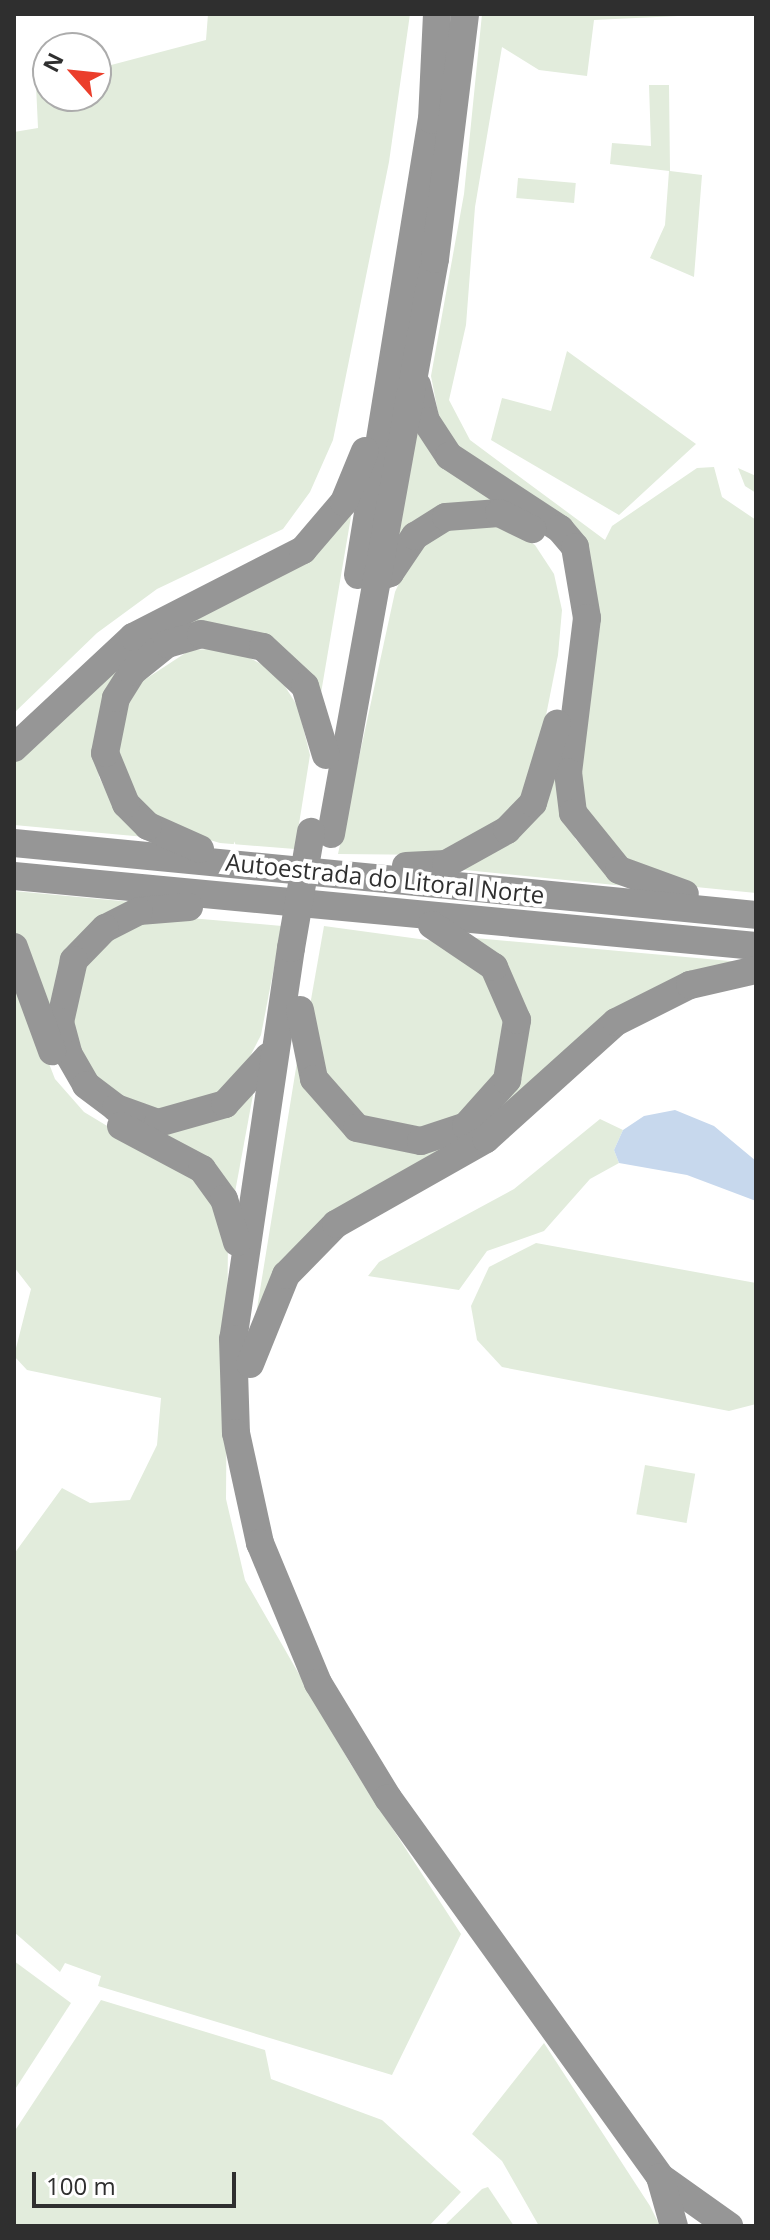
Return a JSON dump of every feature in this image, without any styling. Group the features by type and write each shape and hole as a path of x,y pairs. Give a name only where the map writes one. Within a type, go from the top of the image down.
{"highway":[{"path":"321,833 326,755 432,120 437,14"},
{"path":"465,14 452,149 417,363 376,578 321,833 301,949 275,1037 239,1265 236,1433 250,1512 280,1596 318,1683 368,1769 660,2177 729,2226"},
{"path":"417,363 420,404 449,456 560,529 583,567 587,618 568,772 573,813 597,851 642,883 756,913"},
{"path":"14,748 133,637 303,550 344,502 368,440 379,432"},
{"path":"312,871 446,864 477,851 533,803 549,761 571,624 568,581 555,547 519,520 461,513 415,536 390,573 376,578"},
{"path":"251,864 176,842 126,804 105,753 116,698 132,672 167,644 201,634 263,647 305,686 326,755"},
{"name":"Autoestrada do Litoral Norte","path":"14,843 756,913"},
{"name":"Autoestrada do Litoral Norte","path":"14,876 413,917 756,946"},
{"path":"275,1037 235,1097 193,1118 158,1123 116,1108 86,1085 60,1022 74,960 105,928 139,911 309,906"},
{"path":"300,1010 314,1079 357,1128 421,1141 481,1115 515,1059 512,1001 478,951 413,917"},
{"path":"14,947 59,1072 112,1122 202,1169 230,1213 239,1265"},
{"path":"280,1596 261,1493 250,1364 258,1237 300,1010 301,949"},
{"path":"250,1364 286,1275 336,1224 486,1139 616,1022 690,985 756,970"},
{"path":"660,2177 674,2226"}],"green space":[{"path":"208,14 410,14 389,162 333,440 310,492 283,529 157,589 97,633 14,713 14,132 38,128 37,112 112,112 112,65 206,40"},
{"path":"482,14 720,14 594,20 587,76 539,70 502,47 475,207 466,325 449,400 470,440 605,540 612,526 697,468 714,467 722,497 756,520 756,893 696,887 618,858 580,801 594,581 441,428 431,376 464,194"},
{"path":"649,85 669,85 670,171 702,175 694,277 650,258 665,225 669,171 610,164 612,143 651,146"},
{"path":"518,178 576,183 574,203 516,198"},
{"path":"567,351 696,444 619,515 491,440 502,398 551,411"},
{"path":"416,418 517,510 493,503 392,550"},
{"path":"738,468 756,476 756,493 745,486"},
{"path":"355,493 320,699 297,666 184,630 95,736 99,777 116,810 145,837 14,825 14,754 138,644 258,586"},
{"path":"470,521 505,526 535,545 554,574 562,610 558,655 534,776 511,813 440,855 338,854 395,592 413,553 437,532"},
{"path":"231,648 276,672 298,707 310,755 295,849 220,843 176,830 139,803 120,769 117,727 132,688 190,650"},
{"path":"557,752 562,808 576,840 625,886 455,869 492,853"},
{"path":"14,891 132,902 105,916 52,1032 14,937"},
{"path":"156,915 282,926 261,1035 239,1078 204,1104 160,1110 121,1099 92,1076 73,1042 71,1002 88,959 121,929"},
{"path":"324,926 434,941 472,959 499,994 505,1034 496,1077 466,1113 429,1130 358,1115 330,1090 309,1011"},
{"path":"475,938 741,962 654,990 499,1120 346,1207 255,1321 297,1062 327,1114 454,1140 522,1049"},
{"path":"14,973 55,1079 84,1112 200,1182 228,1233 226,1499 245,1580 350,1763 461,1934 392,2075 98,1986 101,1976 65,1963 60,1972 14,1932 14,1554 62,1488 90,1503 130,1500 157,1445 161,1398 27,1370 14,1356 31,1289 14,1267"},
{"path":"255,1084 233,1203 150,1126"},
{"path":"600,1119 623,1130 614,1150 619,1163 590,1179 544,1231 487,1251 459,1290 368,1276 379,1262 514,1189"},
{"path":"536,1243 756,1283 756,1404 729,1411 502,1367 477,1340 471,1306 489,1267"},
{"path":"645,1465 695,1474 687,1523 636,1514"},
{"path":"14,1961 71,2003 14,2091"},
{"path":"101,2000 265,2050 271,2079 382,2120 461,2192 429,2226 14,2226 14,2132"},
{"path":"544,2043 660,2226 539,2226 502,2161 472,2134"},
{"path":"488,2187 514,2226 444,2226 482,2189"}],"water":[{"path":"675,1110 714,1126 756,1161 756,1201 687,1175 619,1163 614,1150 623,1130 644,1116"}]}
